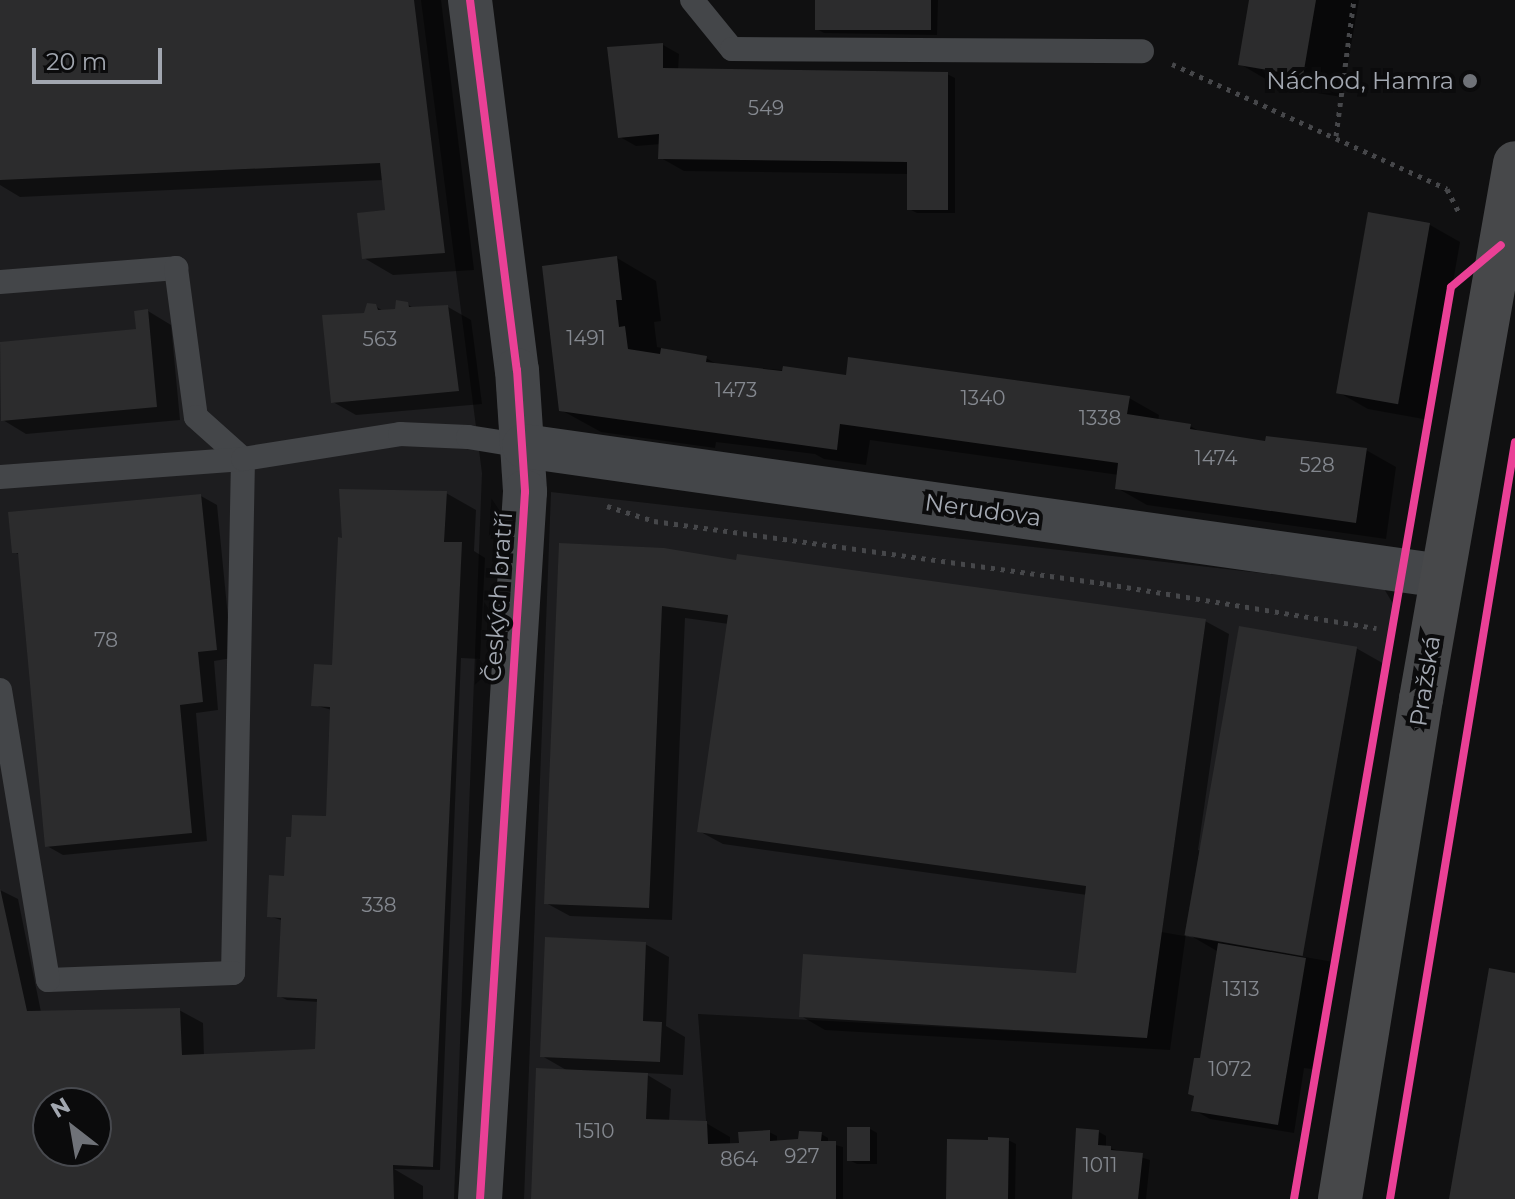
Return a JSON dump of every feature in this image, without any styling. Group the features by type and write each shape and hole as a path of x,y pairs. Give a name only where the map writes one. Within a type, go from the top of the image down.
{"main road":[{"name":"Pražská","path":"1340,1199 1442,576 1515,163"}],"street":[{"name":"Českých bratří","path":"470,0 524,446 525,492 480,1199"},
{"name":"Nerudova","path":"524,446 1442,576"}],"lane":[{"path":"692,0 732,49 1142,51"},
{"path":"0,282 176,268 196,417 243,459 233,973 48,980 0,690"},
{"path":"0,477 243,459 400,434 468,437 524,446"}],"path":[{"path":"1336,136 1354,0"},
{"path":"1142,51 1336,136 1447,189 1461,218"},
{"path":"597,503 654,521 1107,584 1376,628"}],"shaded area":[{"path":"0,0 421,0 482,473 454,1199 0,1199"},
{"path":"551,492 1383,587 1398,612 1339,963 1161,932 1147,1038 698,1014 712,1199 524,1199"}],"building":[{"path":"0,0 414,0 445,253 362,259 357,213 385,210 380,163 0,180"},
{"path":"815,0 931,0 931,30 815,30"},
{"path":"1249,0 1316,0 1303,76 1238,65"},
{"path":"663,43 663,68 948,72 948,210 907,210 907,162 658,159 659,134 618,138 607,47"},
{"path":"1368,212 1430,223 1398,404 1336,393"},
{"path":"617,256 622,300 616,300 619,327 625,326 628,349 660,354 661,348 707,356 706,362 782,371 783,366 846,375 848,357 1130,396 1127,414 1191,424 1190,429 1265,441 1266,436 1367,448 1356,523 1115,489 1118,463 840,424 837,450 559,411 542,266"},
{"path":"396,300 408,302 409,307 448,305 459,391 331,403 322,315 364,313 367,303 376,304 378,310 395,309"},
{"path":"148,309 157,407 1,421 0,342 136,329 134,311"},
{"path":"339,489 447,491 444,542 462,542 433,1167 393,1165 394,1199 0,1199 0,888 27,1011 180,1008 182,1055 315,1049 317,999 277,997 281,918 267,917 269,875 284,876 286,837 291,837 292,815 326,816 330,707 311,706 314,664 332,665 338,537 342,538"},
{"path":"201,494 217,650 198,652 203,702 180,705 192,833 45,847 18,553 12,553 8,512"},
{"path":"559,543 664,548 736,560 737,554 1206,619 1147,1038 799,1017 803,954 1076,973 1086,886 697,832 728,615 662,606 649,908 544,904"},
{"path":"1239,626 1357,647 1303,956 1184,935"},
{"path":"545,937 646,942 643,1021 662,1022 660,1062 540,1057"},
{"path":"1218,943 1306,958 1278,1125 1191,1111 1194,1096 1188,1094 1194,1058 1200,1058"},
{"path":"1489,968 1515,973 1515,1199 1449,1199"},
{"path":"536,1068 648,1073 646,1119 707,1121 708,1144 739,1143 738,1132 770,1130 770,1141 798,1139 799,1131 822,1132 821,1141 836,1141 836,1199 531,1199"},
{"path":"847,1127 870,1127 870,1161 847,1161"},
{"path":"1076,1128 1099,1130 1098,1145 1111,1146 1111,1150 1143,1153 1138,1199 1072,1199"},
{"path":"988,1137 1009,1138 1008,1199 946,1199 947,1139 988,1140"}],"cycle path":[{"path":"470,0 517,370 525,492 480,1199"},
{"path":"1294,1199 1451,287 1501,245"},
{"path":"1390,1199 1515,442"}],"place":[{"name":"Náchod, Hamra","path":"1470,81"}]}
